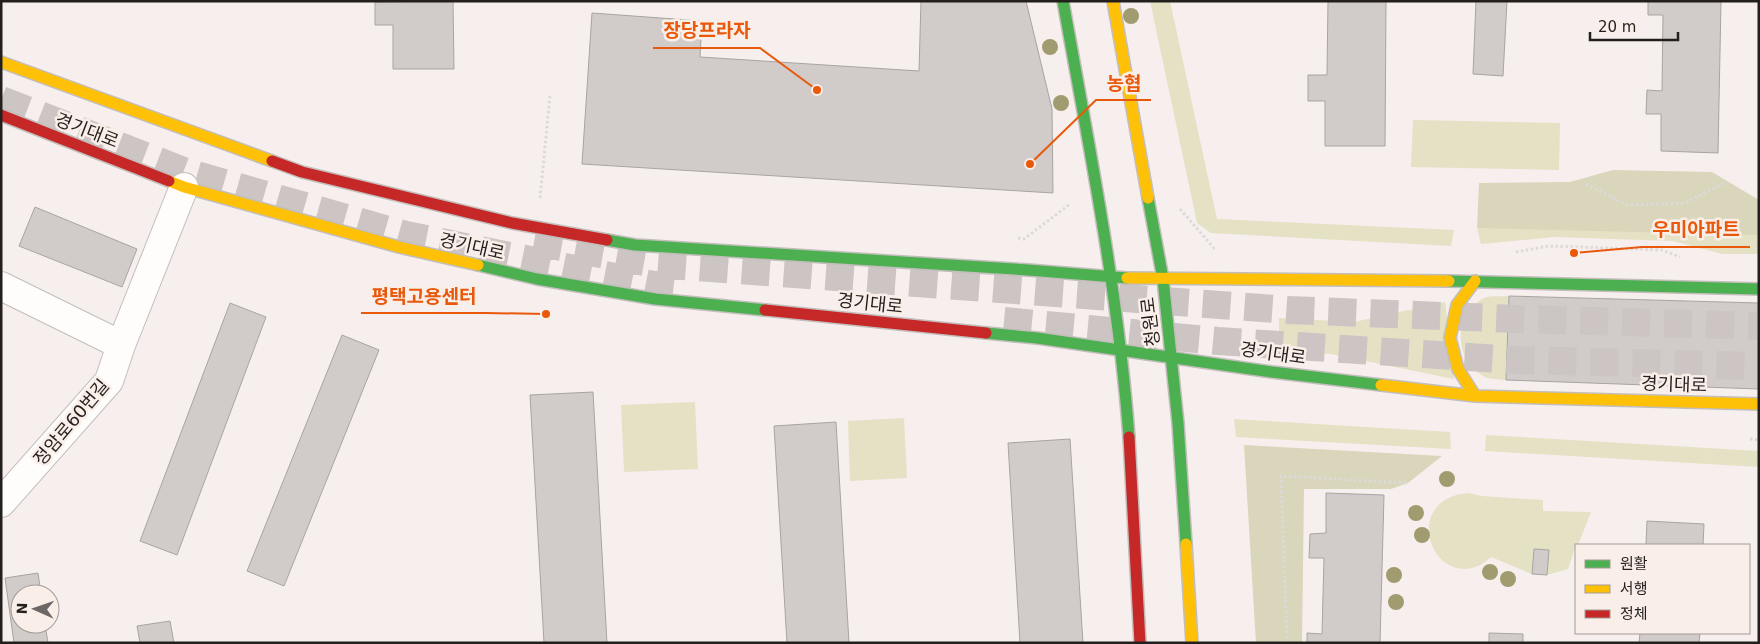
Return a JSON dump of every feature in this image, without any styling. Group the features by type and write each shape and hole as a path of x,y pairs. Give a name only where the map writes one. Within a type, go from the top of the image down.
{"main road":[{"name":"청원로","path":"1063,1 1100,205 1121,351 1128,422 1140,643"},
{"name":"청원로","path":"1113,1 1163,279 1178,423 1192,643"},
{"name":"경기대로","path":"1,62 302,172 512,223 635,245 1028,270 1111,278 1475,281 1759,289"},
{"name":"경기대로","path":"1,116 184,187 399,247 547,280 655,299 1037,338 1272,372 1475,396 1759,404"},
{"path":"1475,281 1457,305 1450,338 1458,369 1475,396"}],"street":[{"name":"정암로60번길","path":"1,503 109,381 121,345 184,187"},
{"path":"1,286 121,345"}],"path":[{"path":"540,202 550,96"},
{"path":"1586,184 1627,205 1685,203 1726,182"},
{"path":"1015,238 1024,238 1071,204 1070,196"},
{"path":"1177,206 1214,248 1224,249"},
{"path":"1511,253 1549,246 1662,250 1685,259"},
{"path":"1750,440 1759,440"},
{"path":"1287,643 1282,476 1408,483"}],"shaded area":[{"path":"1150,1 1170,1 1217,219 1454,230 1451,246 1211,233 1197,223"},
{"path":"1413,120 1560,123 1559,170 1411,167"},
{"path":"1613,170 1712,172 1759,200 1759,235 1477,228 1479,183 1570,182"},
{"path":"1541,225 1759,234 1759,254 1722,254 1673,241 1554,237 1481,244 1477,228"},
{"path":"1509,296 1506,380 1488,378 1473,369 1467,359 1462,349 1462,327 1466,316 1482,299"},
{"path":"1445,302 1454,379 1331,354 1279,350 1279,318 1354,322"},
{"path":"695,402 698,469 624,472 621,405"},
{"path":"904,418 907,478 850,481 848,421"},
{"path":"1234,419 1450,432 1451,449 1236,437"},
{"path":"1486,435 1759,451 1759,467 1485,451"},
{"path":"1244,445 1442,456 1408,483 1391,489 1304,489 1302,643 1256,643"},
{"path":"1469,493 1482,496 1543,500 1543,511 1591,512 1578,544 1575,544 1568,569 1547,575 1549,550 1534,550 1532,574 1491,557 1478,566 1461,569 1446,564 1436,553 1430,538 1429,523 1435,509 1448,498"}],"building":[{"path":"453,1 454,69 393,69 393,25 375,25 375,2"},
{"path":"921,1 1026,1 1052,109 1053,193 582,164 592,13 702,21 700,57 919,71"},
{"path":"1328,1 1386,1 1385,146 1325,146 1325,101 1308,101 1308,75 1327,75"},
{"path":"1476,1 1507,1 1503,76 1473,74"},
{"path":"1648,1 1721,1 1718,153 1661,151 1661,114 1646,114 1647,90 1662,91 1663,15 1648,15"},
{"path":"35,207 137,249 122,287 19,246"},
{"path":"1509,296 1759,303 1759,389 1506,380"},
{"path":"230,303 266,317 177,555 140,541"},
{"path":"342,335 379,350 284,586 247,571"},
{"path":"593,392 607,643 544,643 530,395"},
{"path":"836,422 849,643 787,643 774,426"},
{"path":"1070,439 1083,643 1020,643 1008,443"},
{"path":"1326,493 1384,495 1380,643 1307,643 1307,633 1322,634 1324,558 1309,558 1310,534 1326,533"},
{"path":"1647,521 1704,524 1703,544 1646,544"},
{"path":"1534,549 1549,550 1547,575 1532,574"},
{"path":"38,573 40,584 10,584 10,614 5,578"},
{"path":"170,621 174,643 140,643 137,626"},
{"path":"1489,633 1523,634 1523,643 1489,643"},
{"path":"13,634 47,634 48,643 14,643"},
{"path":"1640,634 1700,634 1699,643 1639,643"}],"tunnel":[{"path":"1,100 189,173 406,235 654,285 682,288"},
{"path":"534,242 656,264 1289,310 1759,326"},
{"path":"1004,321 1218,341 1516,360 1759,366"}],"traffic: fast":[{"path":"1063,1 1110,273 1118,327 1129,437"},
{"path":"1148,198 1163,279 1178,423 1186,544"},
{"path":"607,240 635,245 1127,278"},
{"path":"478,265 537,279 655,299 765,310"},
{"path":"1449,281 1759,289"},
{"path":"986,333 1037,338 1272,372 1381,385"}],"traffic: slow":[{"path":"1113,1 1148,198"},
{"path":"1,62 272,161"},
{"path":"169,181 184,187 399,247 478,265"},
{"path":"1127,278 1449,281"},
{"path":"1475,281 1457,305 1450,338 1458,369 1475,396"},
{"path":"1381,385 1475,396 1759,404"},
{"path":"1186,544 1192,643"}],"traffic: jam":[{"path":"1,115 169,181"},
{"path":"272,161 302,172 512,223 607,240"},
{"path":"765,310 986,333"},
{"path":"1129,437 1140,643"}],"place":[{"name":"장당프라자","path":"817,90"},
{"name":"농협","path":"1030,164"},
{"name":"우미아파트","path":"1574,253"},
{"name":"평택고용센터","path":"546,314"}]}
